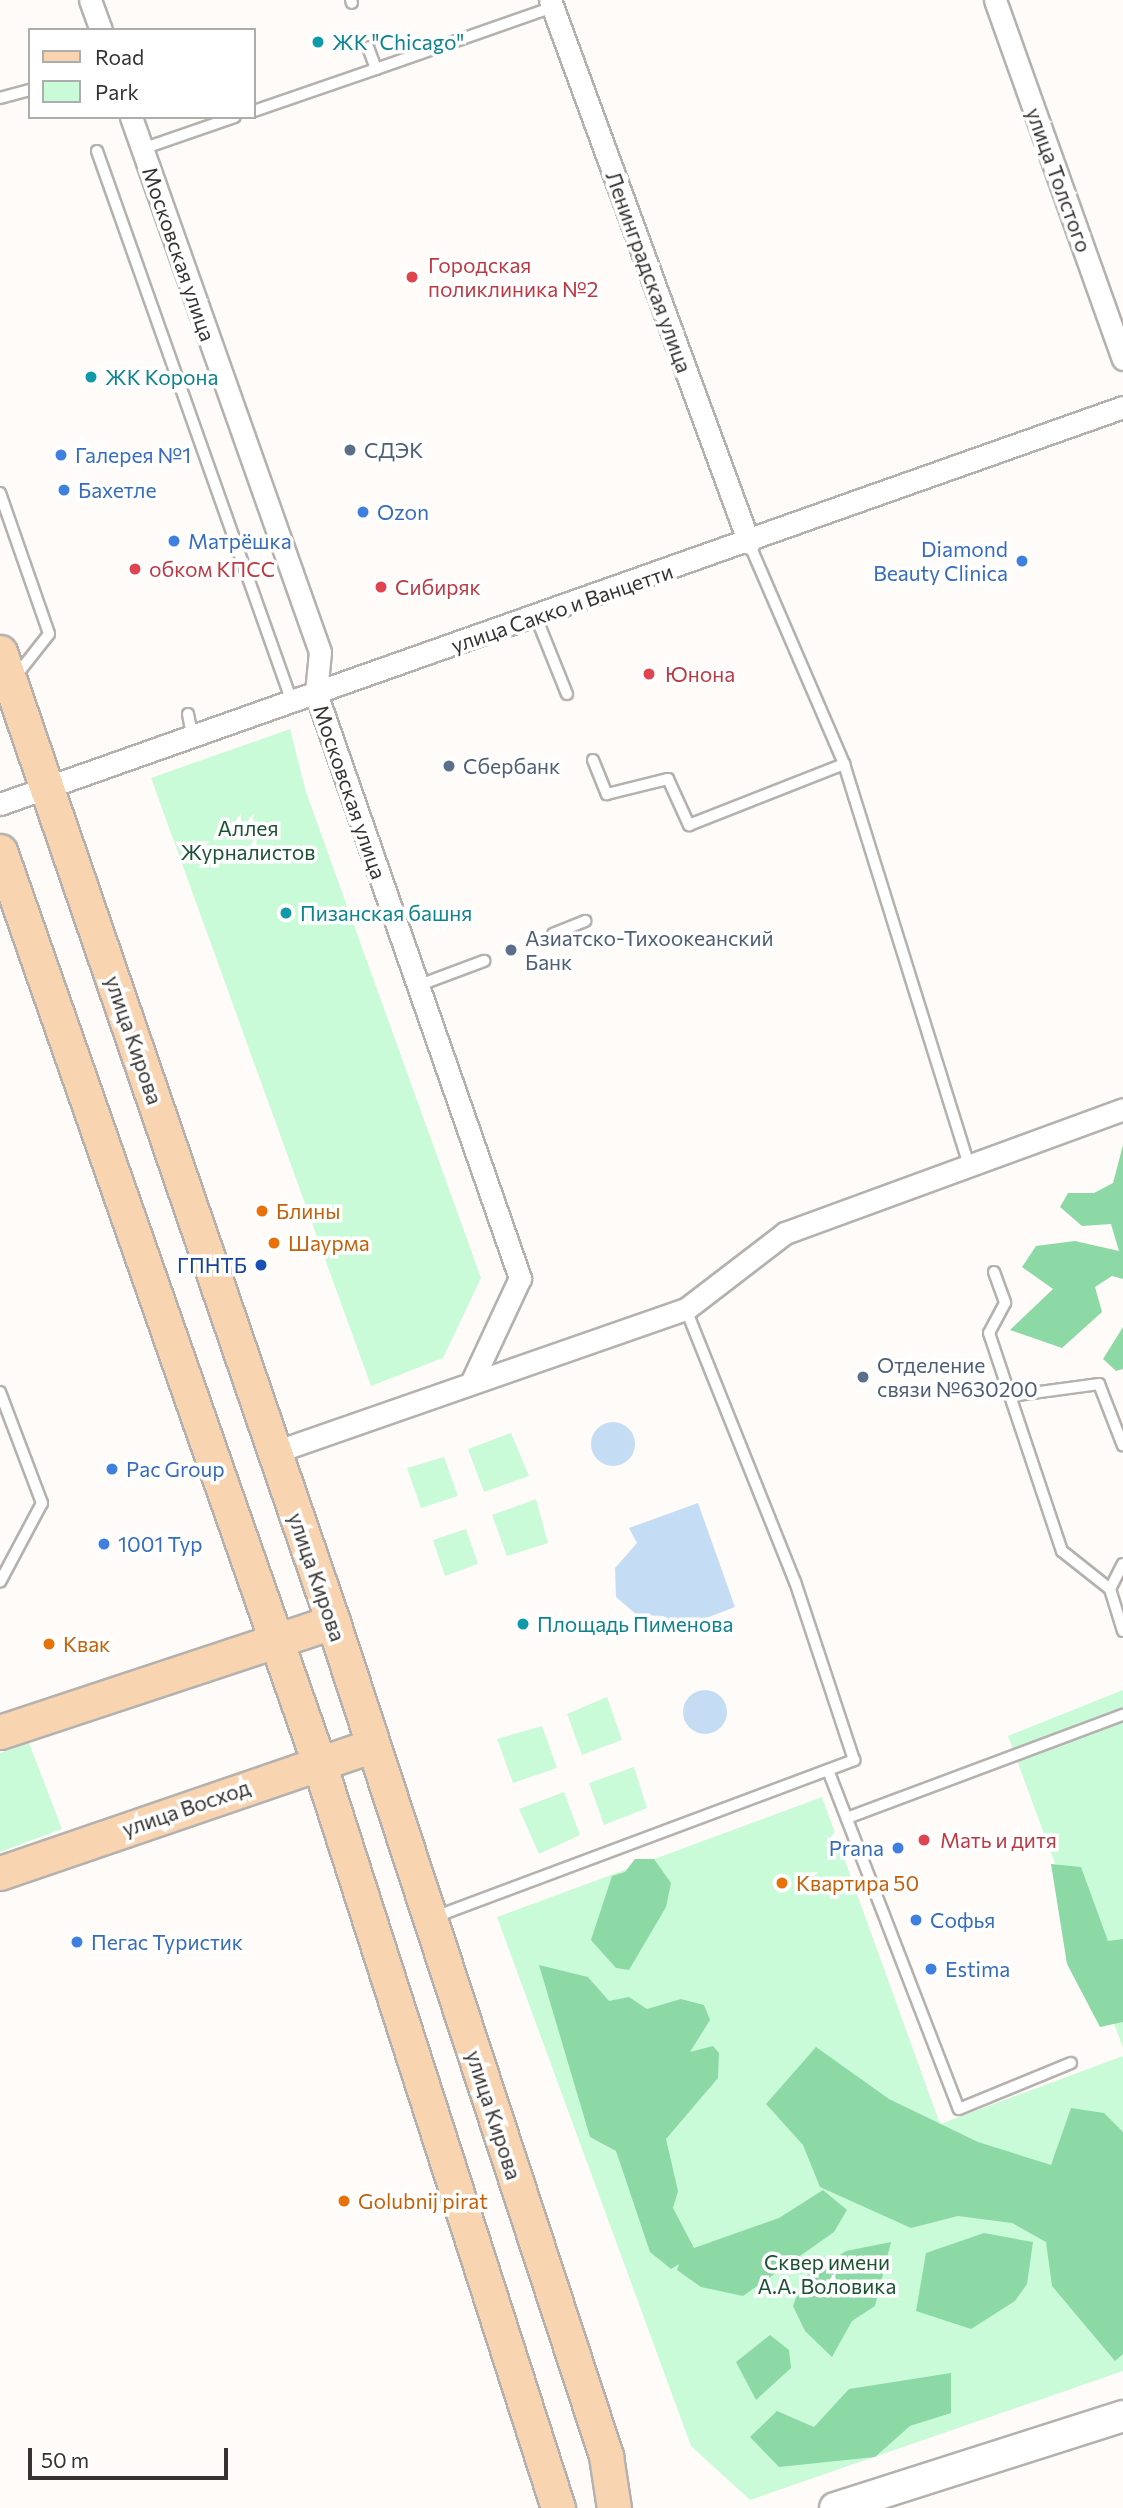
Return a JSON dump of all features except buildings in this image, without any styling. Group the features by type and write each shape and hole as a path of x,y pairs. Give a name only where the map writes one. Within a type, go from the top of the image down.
{"main road":[{"name":"улица Кирова","path":"5,667 333,1622 606,2456 614,2508"},
{"path":"0,851 319,1763 558,2508"},
{"path":"0,1732 333,1622"},
{"name":"улица Восход","path":"0,1873 373,1745"},
{"path":"835,2508 1123,2416"}],"street":[{"path":"90,0 100,28"},
{"name":"улица Толстого","path":"995,0 1123,359"},
{"name":"Ленинградская улица","path":"551,4 749,543"},
{"name":"Московская улица","path":"132,119 320,652 316,693 520,1278 472,1381"},
{"name":"улица Сакко и Ванцетти","path":"0,804 193,739 316,693 749,543 1122,407"},
{"path":"275,1452 472,1381 687,1309 785,1233 1123,1109"}],"lane":[{"path":"256,110 551,4"},
{"path":"368,47 376,69"},
{"path":"0,99 28,91"},
{"path":"142,149 229,119"},
{"path":"97,151 292,702"},
{"path":"0,493 49,634 5,667"},
{"path":"749,543 844,764 969,1164"},
{"path":"537,617 567,694"},
{"path":"188,714 193,739"},
{"path":"593,760 607,794 668,779 689,825 844,764"},
{"path":"553,934 585,921"},
{"path":"417,986 484,961"},
{"path":"994,1272 1005,1303 989,1333 1062,1551 1110,1589 1123,1631"},
{"path":"430,1919 854,1760 795,1582 687,1309"},
{"path":"1010,1396 1099,1384 1123,1446"},
{"path":"0,1392 42,1503 0,1582"},
{"path":"1110,1589 1123,1564"},
{"path":"847,1818 1123,1716"},
{"path":"828,1770 959,2109 1071,2063"}],"green space":[{"name":"Аллея Журналистов","path":"290,729 306,792 481,1278 443,1358 371,1386 151,778"},
{"path":"1123,1145 1123,1279 1112,1276 1095,1287 1102,1312 1062,1348 1010,1330 1053,1289 1022,1267 1036,1246 1075,1241 1119,1251 1111,1224 1082,1226 1060,1207 1068,1193 1094,1193 1113,1183"},
{"path":"1123,1327 1123,1369 1116,1371 1103,1359"},
{"path":"511,1433 529,1476 484,1492 468,1449"},
{"path":"444,1457 458,1496 421,1508 407,1468"},
{"path":"536,1499 548,1543 507,1556 492,1515"},
{"path":"466,1529 478,1564 445,1576 433,1540"},
{"path":"1123,1690 1123,2048 1008,1736"},
{"path":"607,1697 622,1740 582,1755 567,1714"},
{"path":"542,1726 557,1768 513,1783 497,1739"},
{"path":"29,1743 62,1829 0,1852 0,1753"},
{"path":"634,1767 647,1808 604,1825 589,1783"},
{"path":"564,1792 580,1835 539,1854 519,1809"},
{"name":"Cквер имени А.А. Воловика","path":"822,1797 940,2124 1123,2056 1123,2371 750,2500 691,2446 497,1917"},
{"path":"635,1859 654,1859 671,1883 666,1907 629,1970 616,1968 591,1940 612,1876 625,1872"},
{"path":"1051,1864 1081,1867 1108,1941 1123,1939 1123,2022 1100,2027 1067,1964"},
{"path":"539,1965 588,1977 609,2001 629,1997 647,2009 681,1999 704,2005 710,2020 690,2052 713,2046 719,2053 718,2078 666,2139 678,2191 673,2208 694,2248 779,2218 823,2190 847,2210 834,2232 743,2296 701,2287 677,2270 679,2264 671,2269 650,2252 616,2151 590,2137"},
{"path":"816,2047 889,2099 978,2142 1051,2165 1071,2108 1104,2113 1123,2132 1123,2354 1115,2361 1052,2286 1046,2242 1012,2223 958,2216 911,2228 820,2187 803,2145 766,2104"},
{"path":"984,2233 1033,2242 1027,2284 1015,2301 971,2329 916,2311 926,2253"},
{"path":"891,2242 875,2306 852,2321 832,2357 805,2331 793,2306 803,2278 846,2251"},
{"path":"770,2335 789,2350 791,2368 756,2400 736,2362"},
{"path":"951,2373 951,2413 910,2426 875,2457 779,2467 750,2437 777,2411 814,2427 849,2389"}],"water":[{"path":"613,1422 629,1428 635,1444 629,1460 613,1466 597,1460 591,1444 597,1428"},
{"path":"698,1503 735,1607 672,1631 664,1616 637,1615 616,1597 615,1568 637,1543 629,1528"},
{"path":"705,1690 721,1696 727,1712 721,1728 705,1734 689,1728 683,1712 689,1696"}],"place":[{"name":"ЖК \"Chicago\"","path":"318,42"},
{"name":"Городская поликлиника №2","path":"412,277"},
{"name":"ЖК Корона","path":"91,377"},
{"name":"СДЭК","path":"350,450"},
{"name":"Галерея №1","path":"61,455"},
{"name":"Бахетле","path":"64,490"},
{"name":"Ozon","path":"363,512"},
{"name":"Матрёшка","path":"174,541"},
{"name":"Diamond Beauty Clinica","path":"1022,561"},
{"name":"обком КПСС","path":"135,569"},
{"name":"Сибиряк","path":"381,587"},
{"name":"Юнона","path":"649,674"},
{"name":"Сбербанк","path":"449,766"},
{"name":"Пизанская башня","path":"286,913"},
{"name":"Азиатско-Тихоокеанский Банк","path":"511,950"},
{"name":"Блины","path":"262,1211"},
{"name":"Шаурма","path":"274,1243"},
{"name":"ГПНТБ","path":"261,1265"},
{"name":"Отделение связи №630200","path":"863,1377"},
{"name":"Pac Group","path":"112,1469"},
{"name":"1001 Тур","path":"104,1544"},
{"name":"Площадь Пименова","path":"523,1624"},
{"name":"Квак","path":"49,1644"},
{"name":"Мать и дитя","path":"924,1840"},
{"name":"Prana","path":"898,1848"},
{"name":"Квартира 50","path":"782,1883"},
{"name":"Софья","path":"916,1920"},
{"name":"Пегас Туристик","path":"77,1942"},
{"name":"Estima","path":"931,1969"},
{"name":"Golubnij pirat","path":"344,2201"}]}
